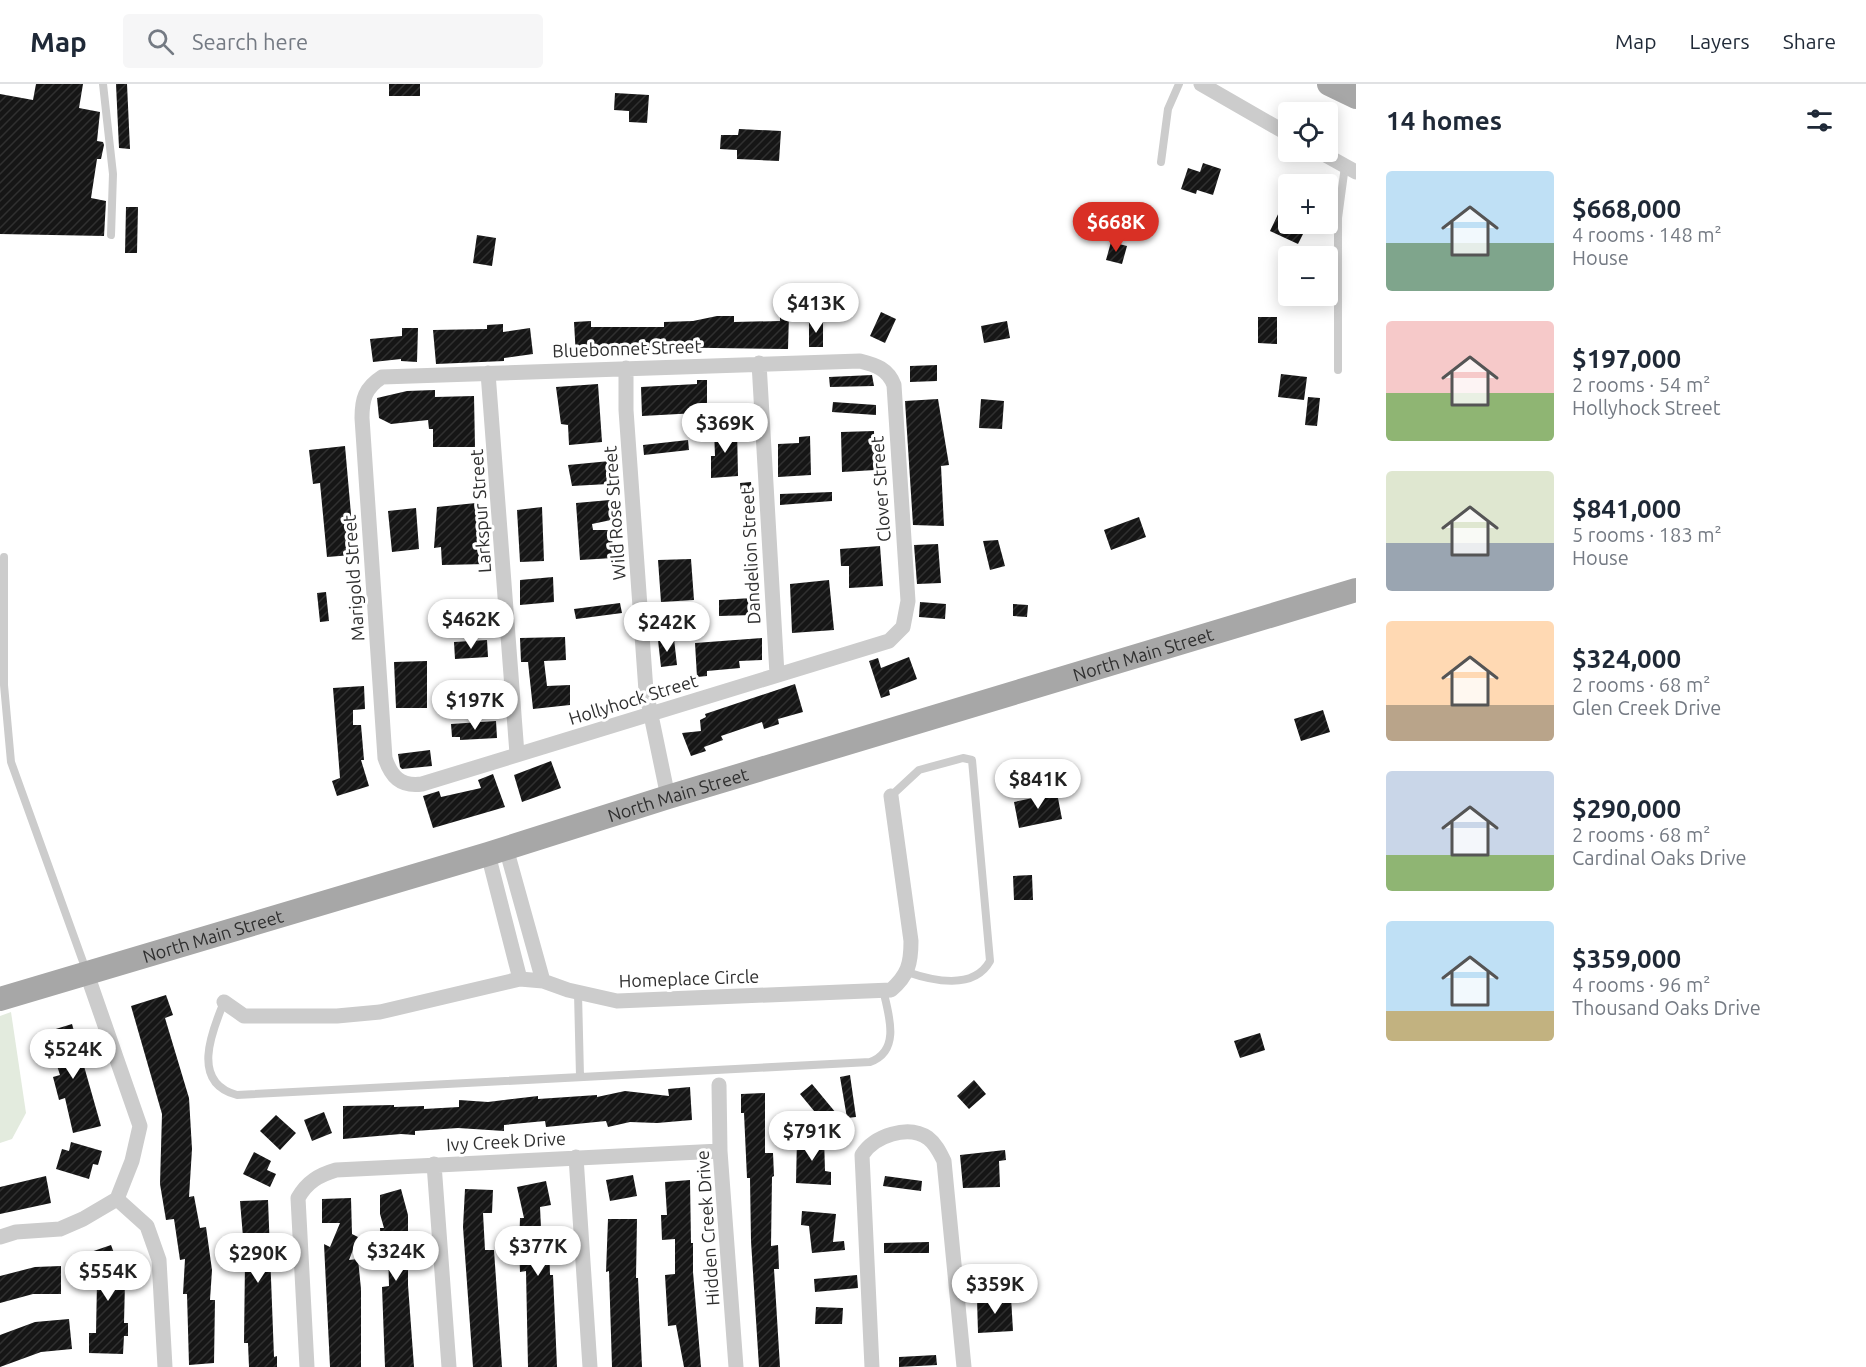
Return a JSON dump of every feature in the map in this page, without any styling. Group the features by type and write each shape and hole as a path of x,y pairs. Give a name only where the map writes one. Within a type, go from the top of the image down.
{"main road":[{"path":"1329,84 1356,97"},
{"name":"North Main Street","path":"0,999 497,851 668,797 1356,590"}],"street":[{"path":"1201,84 1278,128"},
{"name":"Bluebonnet Street","path":"382,377 759,363 860,361 873,364"},
{"name":"Dandelion Street","path":"759,363 777,674"},
{"name":"Clover Street","path":"873,364 890,374 894,385 908,601 906,620"},
{"name":"Wild Rose Street","path":"626,368 626,410 645,680 668,797"},
{"name":"Larkspur Street","path":"488,373 517,754"},
{"name":"Marigold Street","path":"382,377 370,385 362,400 362,418 385,758 390,774 398,780"},
{"name":"Hollyhock Street","path":"398,780 412,785 422,784 889,640 903,627 906,620"},
{"path":"883,990 891,990 907,972 911,963 911,941 891,796"},
{"path":"497,851 526,916 543,981"},
{"path":"497,851 506,921 520,979"},
{"path":"506,921 526,916"},
{"path":"0,1237 16,1232 60,1229 117,1199 132,1161 140,1126 87,974"},
{"name":"Homeplace Circle","path":"224,1002 244,1016 337,1016 380,1012 520,979 543,981 578,993 617,1001 664,1001 883,990"},
{"name":"Hidden Creek Drive","path":"719,1085 720,1150 736,1367"},
{"path":"872,1367 862,1155 868,1146 889,1135 912,1132 927,1137 944,1161 964,1367"},
{"name":"Ivy Creek Drive","path":"307,1367 298,1208 304,1187 322,1174 336,1170 434,1164 720,1150"},
{"path":"576,1157 590,1367"},
{"path":"434,1164 449,1367"},
{"path":"117,1199 147,1226 159,1260 165,1367"}],"lane":[{"path":"103,84 113,174 111,235"},
{"path":"1161,162 1168,109 1179,84"},
{"path":"1338,370 1338,218 1351,169"},
{"path":"4,557 4,685 11,762 87,974"},
{"path":"891,796 919,770 963,758 972,760 990,961 984,972 970,979 928,979 907,972"},
{"path":"224,1002 207,1048 213,1078 224,1091 237,1095 870,1062 879,1059 888,1050 891,1024 883,990"},
{"path":"578,993 580,1076"}],"shaded area":[{"path":"11,1012 26,1113 12,1139 0,1143 0,1016"}],"building":[{"path":"36,84 83,84 79,108 100,112 97,141 103,142 104,145 101,159 97,159 91,198 106,201 104,236 0,234 0,94 33,100"},
{"path":"116,84 127,84 130,149 119,148"},
{"path":"389,84 420,84 420,96 389,96"},
{"path":"615,93 649,95 647,123 629,122 629,111 614,110"},
{"path":"739,129 781,131 779,161 737,159 737,150 720,149 721,135 738,135"},
{"path":"1203,163 1221,169 1213,195 1197,190 1196,194 1181,189 1188,168 1200,172"},
{"path":"126,207 138,207 137,253 125,253"},
{"path":"1278,214 1278,234 1303,234 1298,244 1270,231"},
{"path":"477,235 496,238 492,266 473,263"},
{"path":"1111,242 1127,246 1122,264 1106,260"},
{"path":"881,312 896,319 885,343 870,336"},
{"path":"780,314 789,314 788,349 649,347 649,355 576,357 574,322 591,321 591,327 664,327 664,322 693,321 717,316 734,316 734,322 780,321"},
{"path":"1258,317 1277,317 1277,344 1258,343"},
{"path":"1007,321 1010,338 984,343 981,326"},
{"path":"809,322 823,322 823,347 809,347"},
{"path":"503,324 503,332 530,328 533,354 504,358 504,361 436,364 433,330 487,329 487,325"},
{"path":"402,328 418,328 417,362 401,361 401,359 373,362 370,339 402,336"},
{"path":"937,365 937,381 910,382 910,366"},
{"path":"1281,374 1307,377 1304,400 1278,397"},
{"path":"872,375 874,386 830,387 829,377"},
{"path":"697,380 707,380 707,417 697,417 697,413 642,416 641,387 697,384"},
{"path":"598,384 602,442 569,445 568,425 561,424 556,387"},
{"path":"435,390 435,397 474,396 475,447 433,447 433,429 429,429 428,420 391,424 379,418 377,398 407,391"},
{"path":"1308,397 1320,398 1317,426 1305,425"},
{"path":"938,399 949,465 941,466 944,526 913,525 905,401"},
{"path":"981,399 1004,401 1002,429 979,428"},
{"path":"833,402 876,405 876,415 832,412"},
{"path":"737,428 738,476 711,478 711,456 715,456 714,429"},
{"path":"874,431 875,470 842,472 841,432"},
{"path":"810,436 811,475 778,477 778,444 799,443 799,437"},
{"path":"688,440 689,450 644,455 643,445"},
{"path":"345,446 353,537 352,555 327,557 320,483 313,484 309,450"},
{"path":"610,461 611,471 606,472 608,484 572,486 568,465"},
{"path":"751,482 752,492 741,494 740,483"},
{"path":"832,492 832,501 780,505 780,494"},
{"path":"610,500 611,520 592,524 593,530 612,530 613,558 580,560 576,503"},
{"path":"476,503 486,564 442,565 441,547 434,548 437,507"},
{"path":"542,507 544,561 520,562 517,510"},
{"path":"416,508 419,549 392,552 388,511"},
{"path":"1139,517 1146,537 1111,550 1104,530"},
{"path":"998,540 1005,566 990,570 983,541"},
{"path":"938,544 941,583 917,584 914,545"},
{"path":"880,546 883,586 849,588 849,566 841,566 840,549"},
{"path":"691,559 694,600 661,602 658,560"},
{"path":"553,577 554,602 520,605 520,580"},
{"path":"829,580 834,630 792,633 790,584"},
{"path":"326,592 329,621 320,622 317,593"},
{"path":"752,598 753,615 719,616 719,600"},
{"path":"920,602 946,604 945,619 919,617"},
{"path":"620,603 622,613 576,619 574,609"},
{"path":"1013,604 1028,605 1027,617 1013,616"},
{"path":"565,637 566,660 544,661 547,686 570,685 570,705 533,709 528,662 521,662 520,638"},
{"path":"762,638 762,660 739,661 740,668 707,671 707,676 697,677 695,643"},
{"path":"674,639 677,665 661,667 658,640"},
{"path":"487,640 488,657 455,659 454,642"},
{"path":"909,657 917,679 889,690 890,695 881,698 869,661 878,658 881,668"},
{"path":"427,661 427,708 396,708 394,662"},
{"path":"795,684 803,712 778,719 779,724 764,729 762,722 721,736 723,740 704,747 706,751 691,756 682,733 701,731 700,720 706,717 705,714"},
{"path":"364,686 365,709 353,710 353,725 361,725 364,760 361,760 369,786 337,796 332,781 340,778 333,688"},
{"path":"1323,710 1330,732 1301,741 1294,719"},
{"path":"496,721 497,738 460,740 460,737 452,737 451,724"},
{"path":"430,750 432,766 402,769 400,767 398,754"},
{"path":"551,761 561,788 522,802 514,775"},
{"path":"493,774 505,807 433,828 423,796 439,791 441,797 481,788 478,780"},
{"path":"1057,793 1062,819 1019,828 1014,802"},
{"path":"1032,875 1033,900 1014,900 1013,876"},
{"path":"166,995 173,1015 165,1018 189,1098 192,1149 189,1197 194,1196 200,1228 206,1227 212,1270 210,1300 215,1300 214,1363 189,1365 187,1294 183,1294 185,1259 180,1260 174,1219 166,1220 160,1184 162,1114 131,1006"},
{"path":"72,1024 101,1126 73,1133 65,1098 59,1100 53,1077 60,1075 46,1032"},
{"path":"1260,1033 1265,1050 1240,1058 1234,1041"},
{"path":"850,1075 856,1117 847,1118 840,1077"},
{"path":"974,1080 986,1094 969,1109 957,1096"},
{"path":"812,1084 836,1113 824,1123 800,1094"},
{"path":"690,1087 692,1120 657,1123 630,1122 608,1127 606,1121 546,1127 545,1121 504,1125 504,1131 458,1128 415,1131 415,1135 343,1139 343,1106 424,1106 424,1109 459,1107 459,1100 488,1102 538,1096 538,1099 597,1095 597,1097 625,1091 669,1096 668,1089"},
{"path":"765,1093 765,1153 773,1153 771,1246 778,1245 779,1269 774,1269 780,1367 759,1367 751,1241 750,1178 747,1178 744,1113 741,1113 741,1094"},
{"path":"324,1112 332,1133 312,1141 304,1120"},
{"path":"276,1115 296,1133 280,1150 260,1131"},
{"path":"797,1138 824,1138 825,1171 831,1172 831,1185 796,1183"},
{"path":"71,1142 102,1151 98,1165 93,1164 89,1179 56,1169 62,1149 69,1151"},
{"path":"1005,1150 1006,1160 999,1161 1000,1187 963,1188 960,1155"},
{"path":"254,1152 271,1161 267,1170 276,1174 270,1187 243,1174"},
{"path":"633,1175 637,1196 610,1201 606,1180"},
{"path":"46,1176 51,1203 0,1214 0,1187"},
{"path":"885,1176 922,1181 921,1191 883,1186"},
{"path":"690,1180 691,1243 693,1243 693,1272 701,1367 684,1367 676,1325 668,1326 665,1275 675,1274 675,1239 662,1240 661,1215 667,1215 665,1182"},
{"path":"546,1181 551,1205 540,1207 541,1228 551,1228 550,1275 553,1275 557,1367 528,1367 526,1271 520,1272 519,1249 520,1218 524,1218 517,1187"},
{"path":"401,1189 408,1215 408,1285 414,1367 385,1367 382,1287 389,1286 388,1249 381,1249 380,1228 384,1228 380,1214 380,1195"},
{"path":"465,1189 493,1190 492,1213 483,1213 485,1250 494,1250 502,1367 473,1367 463,1227"},
{"path":"351,1198 352,1234 358,1237 349,1260 358,1259 361,1289 361,1367 330,1367 324,1244 330,1247 340,1223 322,1223 322,1199"},
{"path":"268,1200 274,1357 277,1356 277,1367 249,1367 248,1343 244,1343 245,1261 240,1201"},
{"path":"802,1211 836,1214 833,1242 844,1241 845,1250 812,1253 809,1226 801,1225"},
{"path":"608,1219 637,1219 636,1278 638,1278 642,1367 612,1367 609,1271 606,1272"},
{"path":"929,1242 929,1253 884,1253 884,1243"},
{"path":"111,1245 125,1282 124,1323 128,1323 128,1336 124,1336 123,1354 89,1353 89,1333 96,1333 97,1282 93,1283 82,1255"},
{"path":"61,1266 61,1294 33,1294 0,1303 0,1276 35,1267"},
{"path":"857,1275 858,1288 815,1292 814,1279"},
{"path":"1011,1297 1013,1331 978,1333 977,1299"},
{"path":"816,1307 843,1308 842,1324 815,1324"},
{"path":"69,1319 72,1349 41,1352 0,1367 0,1335 35,1322"},
{"path":"936,1355 937,1365 899,1367 899,1357"}]}
